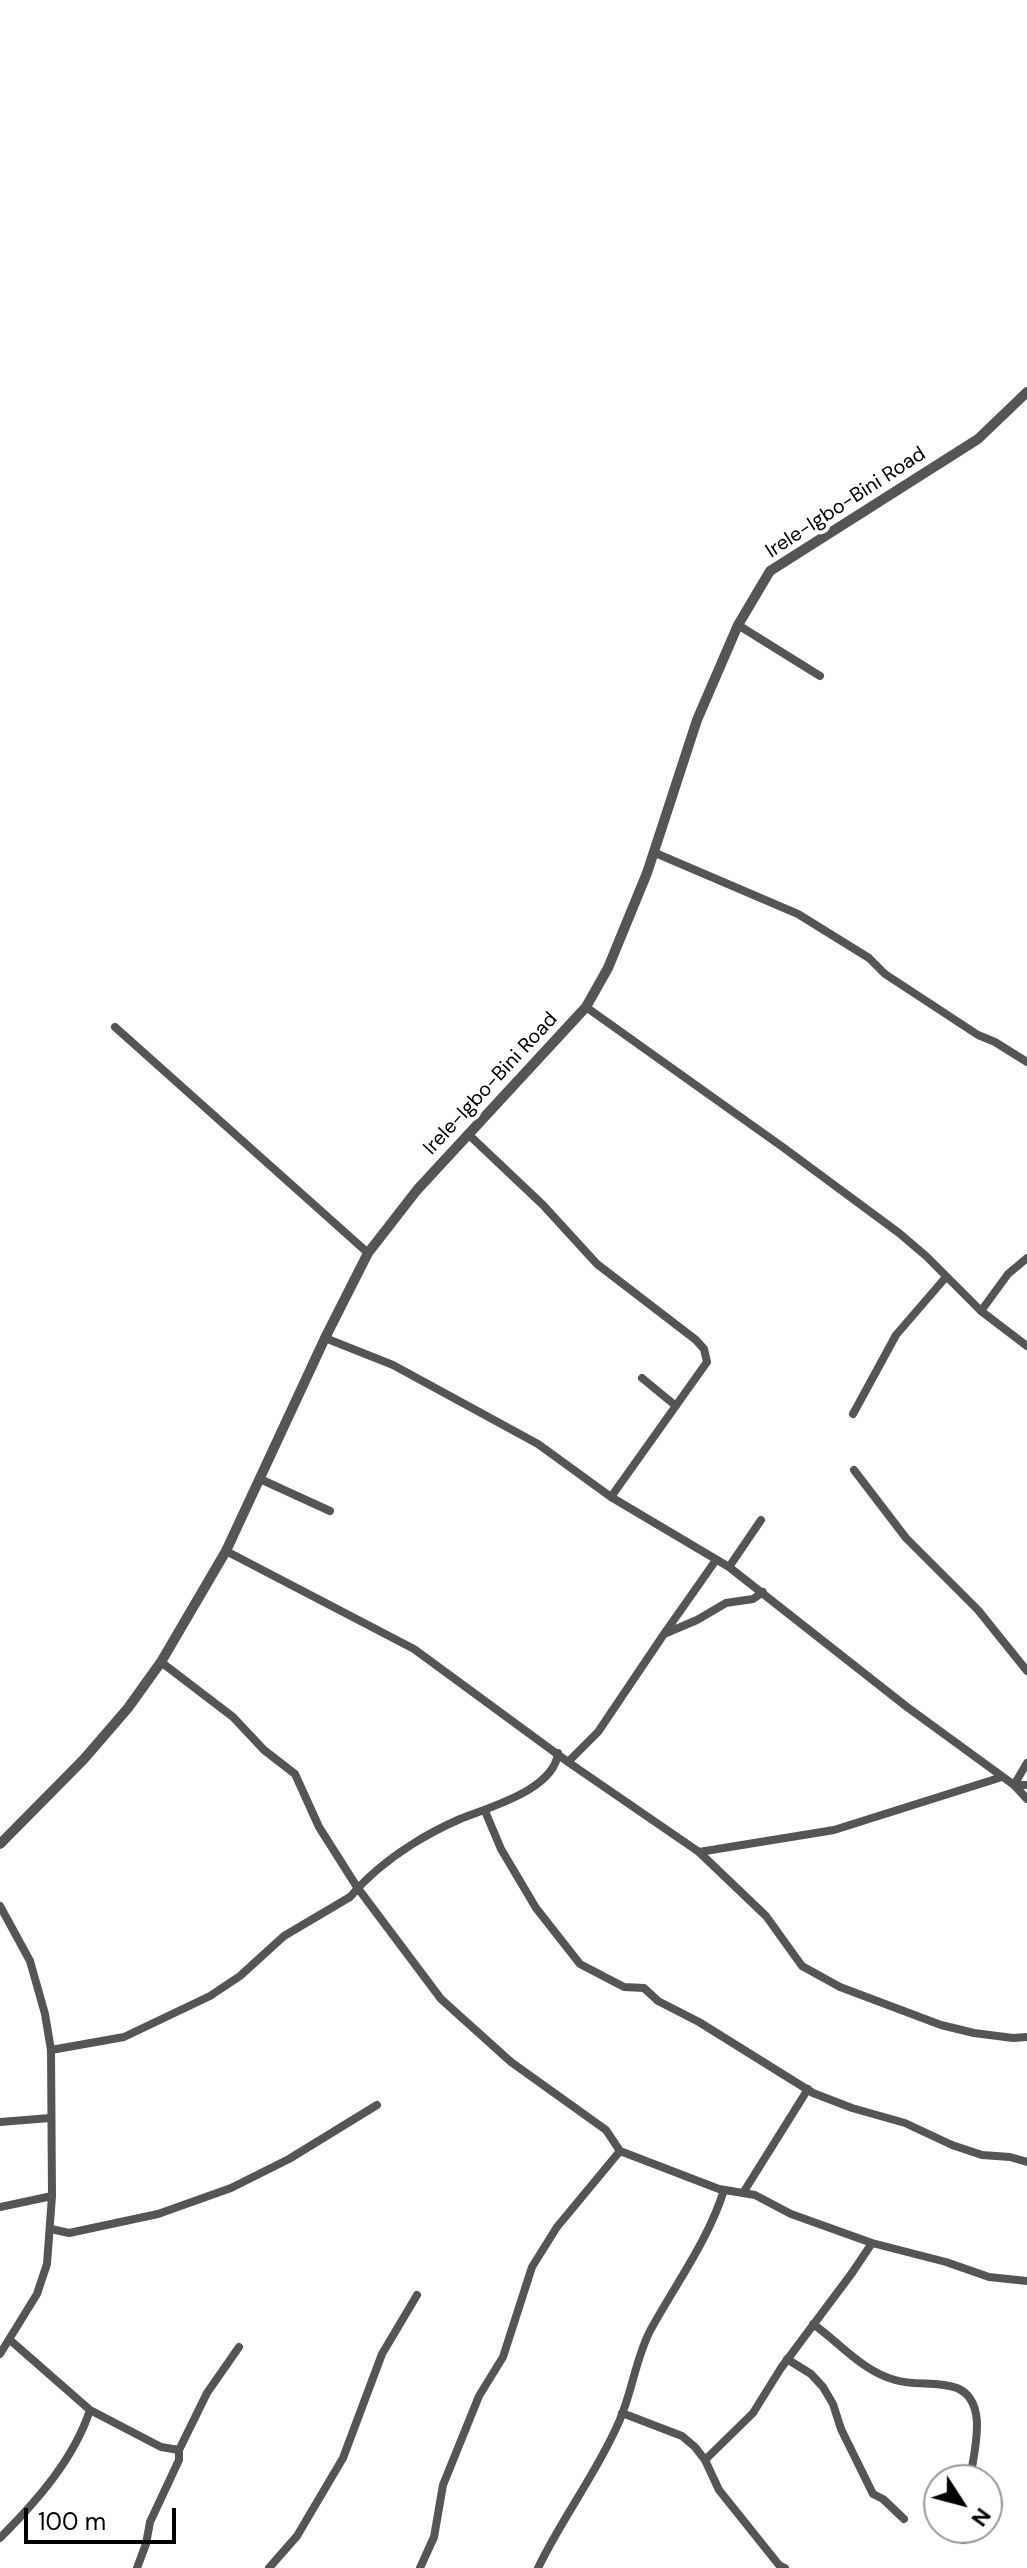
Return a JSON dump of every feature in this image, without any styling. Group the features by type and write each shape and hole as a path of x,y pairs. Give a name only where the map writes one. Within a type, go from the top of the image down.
{"street":[{"name":"Irele-Igbo-Bini Road","path":"0,1844 84,1759 128,1708 161,1662 226,1551 368,1253 417,1190 586,1007 608,968 653,852 697,720 738,625 770,571 978,439 1027,392"},
{"path":"738,625 820,676"},
{"path":"653,852 798,914 869,958 885,974 978,1035 1027,1062"},
{"path":"586,1007 773,1139 899,1233 981,1311 1027,1346"},
{"path":"115,1027 368,1253"},
{"path":"468,1134 543,1205 597,1264 704,1349 707,1362 611,1497"},
{"path":"981,1311 1008,1274 1027,1258"},
{"path":"853,1414 896,1335 946,1277"},
{"path":"325,1338 393,1365 527,1437 611,1497 729,1567 907,1707 1014,1785 1027,1799"},
{"path":"642,1378 676,1406"},
{"path":"854,1470 906,1538 978,1610 1027,1671"},
{"path":"260,1479 330,1511"},
{"path":"729,1567 761,1520"},
{"path":"226,1551 414,1649 568,1762 699,1852 766,1916 802,1966 840,1987 941,2025 974,2033 1027,2037"},
{"path":"568,1762 598,1732 716,1560"},
{"path":"664,1634 726,1603 753,1599 763,1592"},
{"path":"161,1662 233,1717 264,1750 295,1774 319,1827 357,1887 441,1999 511,2062 606,2130 620,2151 724,2190 755,2195 791,2214 872,2243 989,2277 1027,2281"},
{"path":"51,2050 124,2037 210,1996 240,1976 284,1936 350,1897 357,1887 412,1844 459,1819 485,1811 544,1779 557,1762 558,1753"},
{"path":"1014,1785 1027,1763"},
{"path":"699,1852 834,1830 1002,1777"},
{"path":"1014,1785 1027,1785"},
{"path":"485,1811 501,1849 536,1908 580,1964 624,1987 644,1988 658,2001 699,2022 808,2089 852,2108 905,2123 972,2152 1027,2162"},
{"path":"0,1906 30,1961 45,2014 51,2050 52,2196 47,2264 37,2294 0,2354"},
{"path":"743,2193 808,2089"},
{"path":"51,2229 69,2233 158,2214 231,2188 289,2159 377,2105"},
{"path":"0,2122 50,2118"},
{"path":"420,2568 434,2537 443,2485 479,2396 503,2357 532,2267 557,2227 620,2151"},
{"path":"538,2568 602,2458 622,2413 649,2333 702,2242 724,2190"},
{"path":"0,2207 52,2196"},
{"path":"705,2460 753,2413 787,2359 872,2243"},
{"path":"269,2568 297,2536 343,2458 382,2354 417,2295"},
{"path":"813,2324 875,2372 897,2381 958,2388 969,2398 976,2411 972,2464"},
{"path":"10,2340 90,2410 161,2447 179,2450"},
{"path":"137,2568 150,2522 179,2460 179,2450 207,2393 239,2347"},
{"path":"787,2359 811,2374 823,2387 873,2494 904,2519"},
{"path":"0,2538 36,2500 85,2427 90,2410"},
{"path":"622,2413 682,2436 705,2460 719,2490 779,2565 785,2568"}]}
